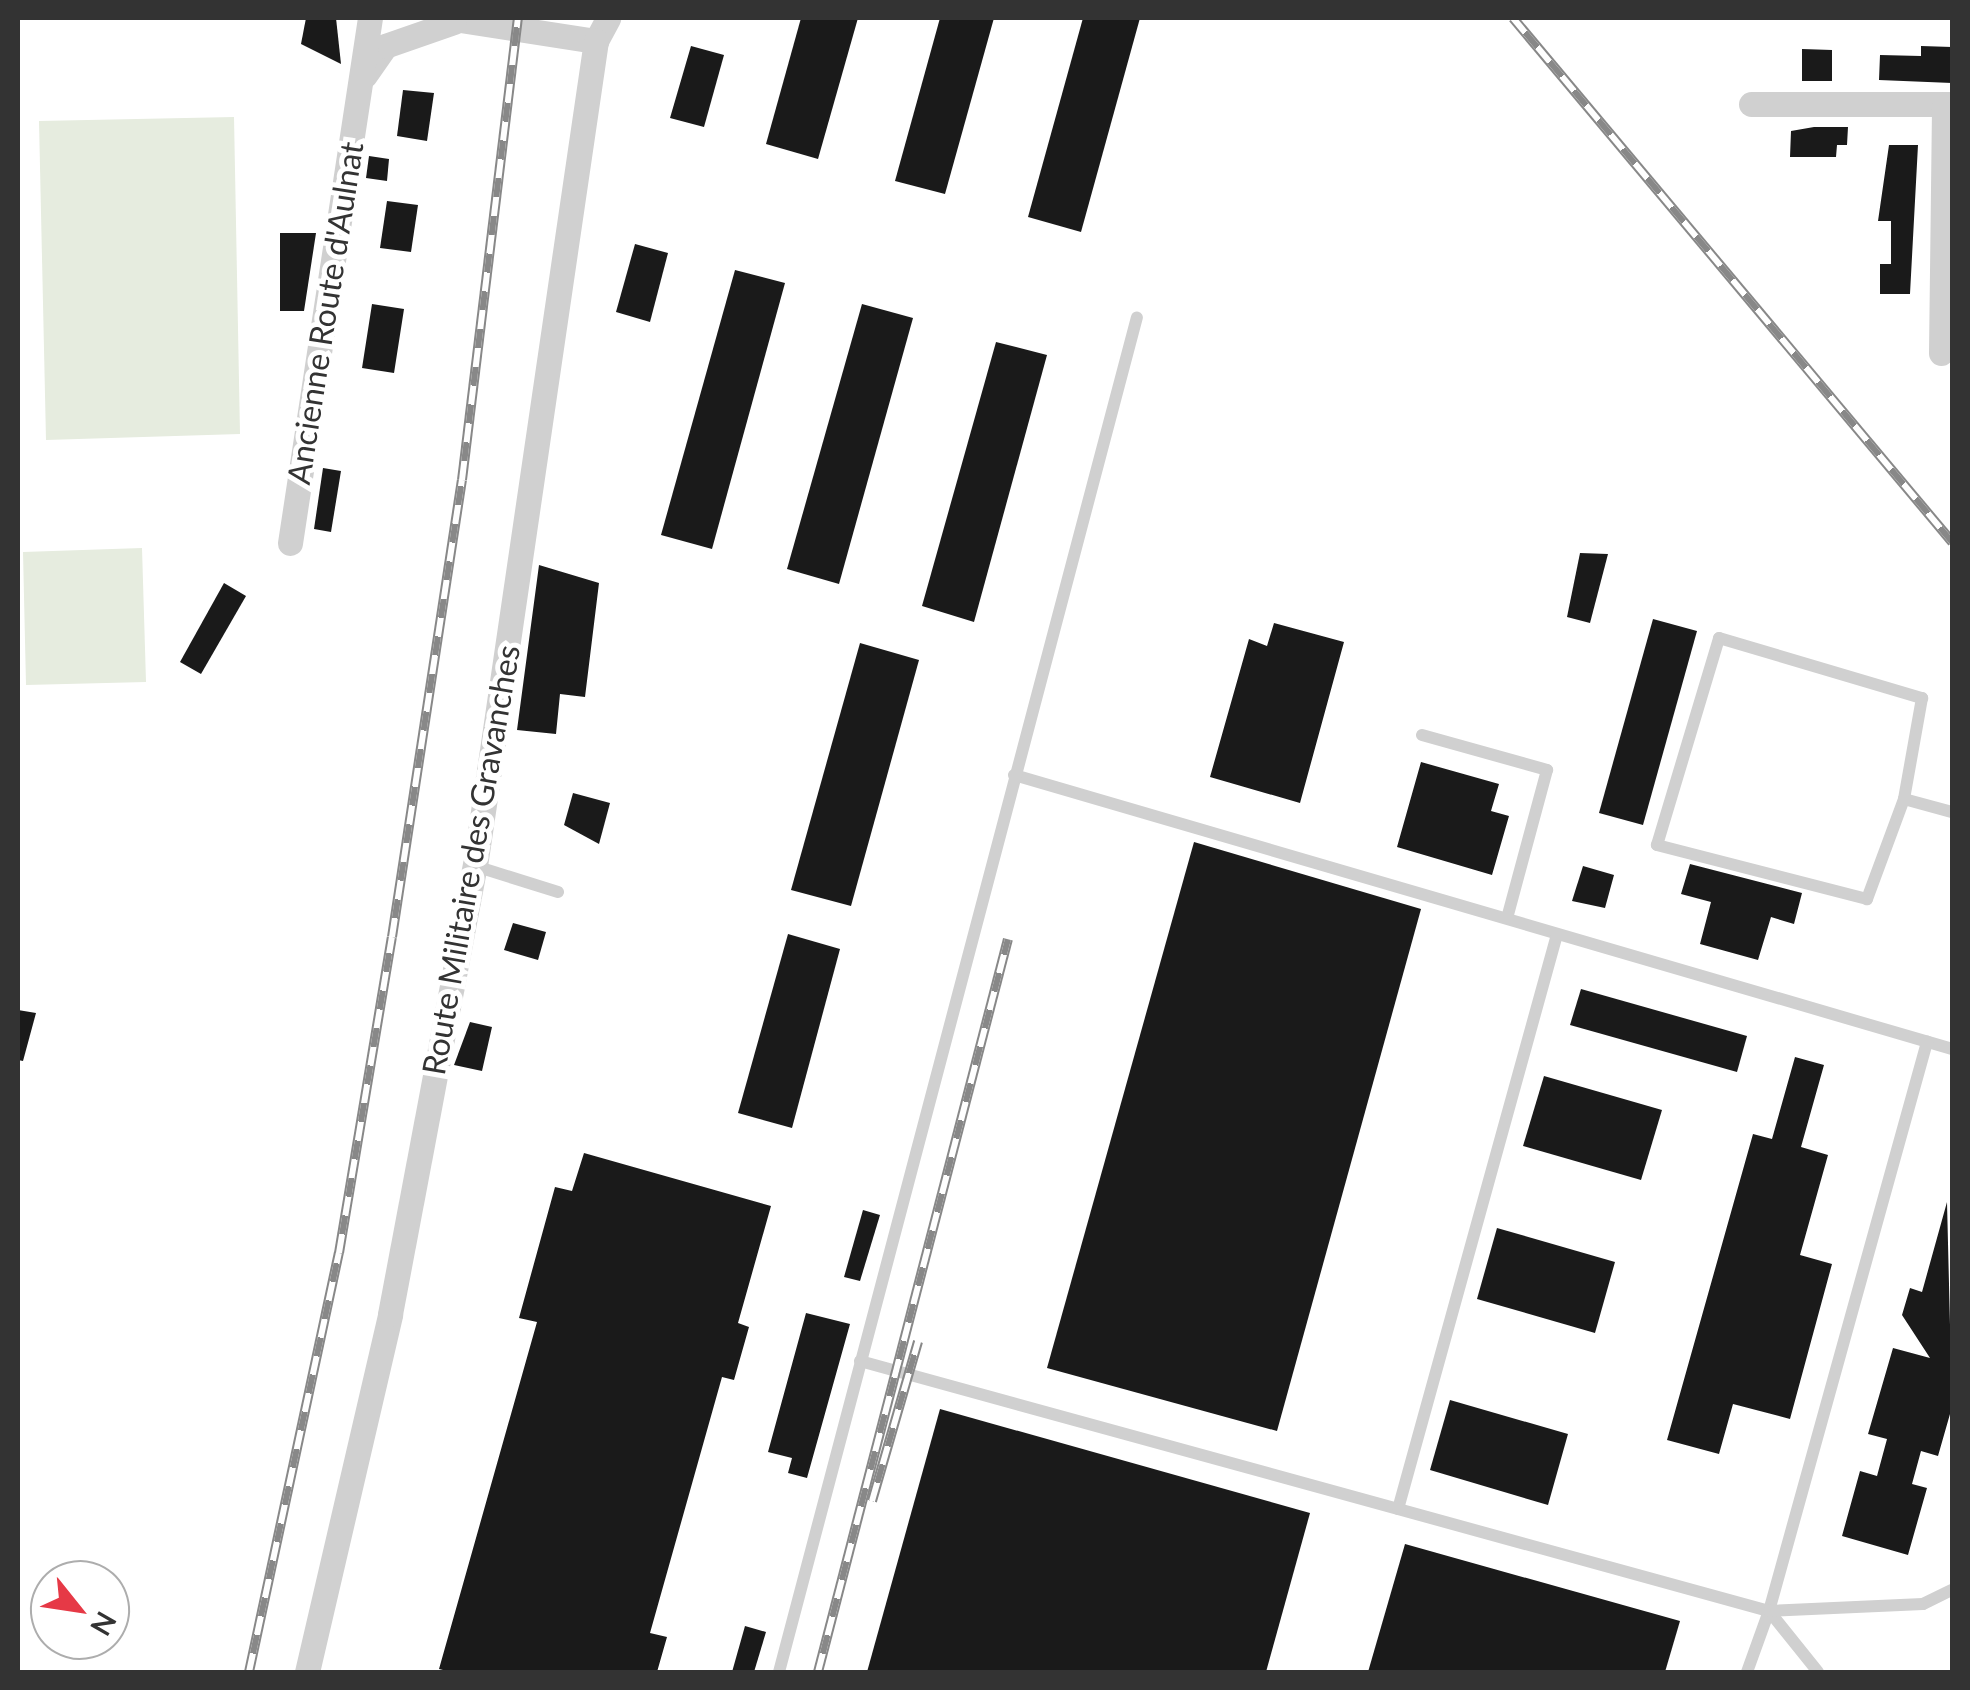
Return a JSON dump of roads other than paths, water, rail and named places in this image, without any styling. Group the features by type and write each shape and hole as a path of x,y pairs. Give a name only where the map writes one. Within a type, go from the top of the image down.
{"street":[{"name":"Ancienne Route d'Aulnat","path":"290,542 370,18"},
{"name":"Route Militaire des Gravanches","path":"307,1672 390,1314 474,866 596,41 608,18"},
{"name":"Ancienne Route d'Aulnat","path":"360,84 386,46 458,21"},
{"path":"458,21 596,41"},
{"path":"1751,104 1948,104 1941,353"}],"lane":[{"path":"779,1672 1137,317"},
{"path":"1719,638 1922,698 1904,799 1867,899 1657,845 1719,638"},
{"path":"1422,735 1548,770 1508,916"},
{"path":"1014,775 1508,916 1556,938 1952,1049"},
{"path":"1904,799 1952,812"},
{"path":"474,866 558,892"},
{"path":"1398,1510 1556,938"},
{"path":"1748,1672 1769,1611 1928,1042"},
{"path":"860,1361 1769,1611 1923,1604 1952,1590"},
{"path":"1769,1611 1818,1672"}],"railway":[{"path":"249,1672 339,1253 392,937 462,480 518,18"},
{"path":"1513,18 1952,542"},
{"path":"818,1672 1008,939"},
{"path":"872,1501 918,1342"}]}
